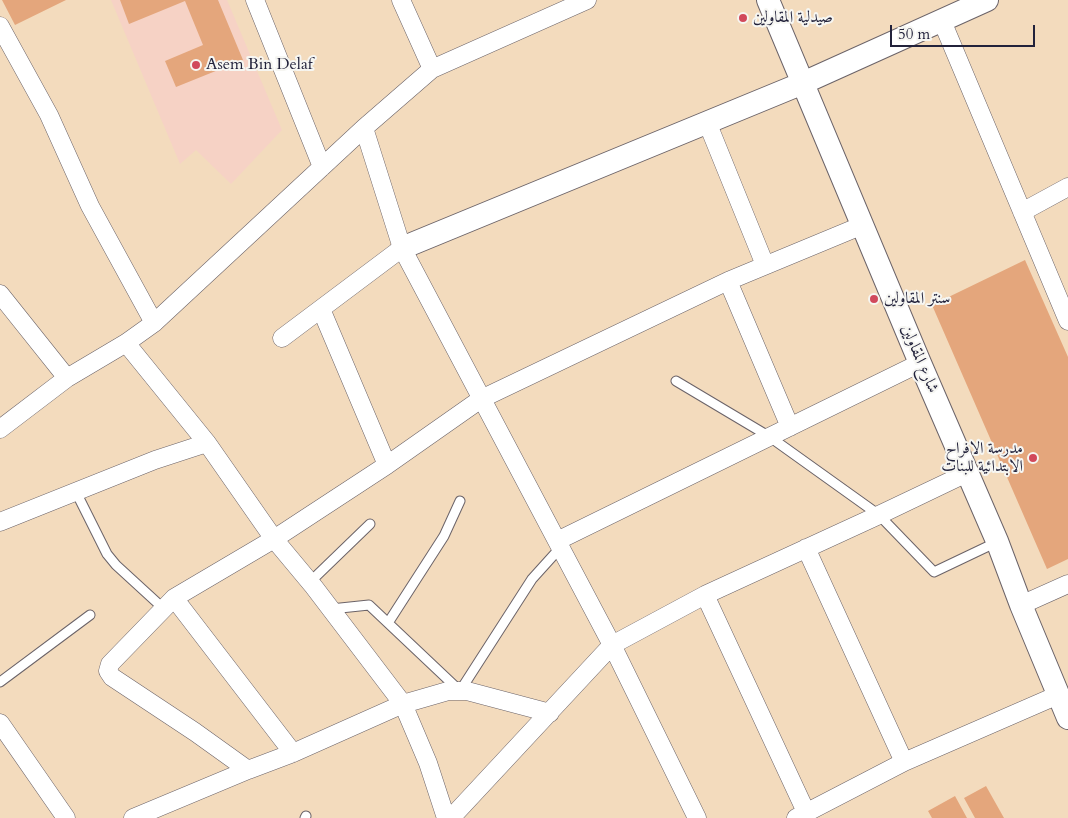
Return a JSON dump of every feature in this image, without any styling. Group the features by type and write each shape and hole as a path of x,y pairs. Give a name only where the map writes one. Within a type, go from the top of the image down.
{"street":[{"path":"255,0 322,167"},
{"path":"401,0 432,70"},
{"path":"0,429 67,378 126,343 154,323 364,128 432,70 587,0"},
{"name":"شارع المقاولين","path":"768,0 920,363 997,541 1021,605 1068,718"},
{"path":"282,338 402,248 803,83 987,0"},
{"path":"942,21 1068,320"},
{"path":"0,26 49,115 90,206 154,323"},
{"path":"707,122 765,265"},
{"path":"364,128 402,248 612,645 697,818"},
{"path":"1022,212 1068,187"},
{"path":"248,770 112,676 108,670 110,664 169,604 274,539 481,399 728,281 863,225"},
{"path":"728,281 790,426"},
{"path":"0,294 67,378"},
{"path":"321,309 386,465"},
{"path":"126,343 207,443 274,539 310,582 403,704 428,763 446,818"},
{"path":"558,544 790,426 920,363"},
{"path":"0,522 155,460 207,443"},
{"path":"452,818 612,645 705,595 967,473"},
{"path":"806,548 904,762"},
{"path":"1021,605 1068,584"},
{"path":"705,595 801,815 904,762 1058,695"},
{"path":"169,604 294,753"},
{"path":"133,818 294,753 403,704 448,691 467,691 550,713"},
{"path":"0,723 66,818"}],"lane":[{"path":"676,381 770,437 879,515 934,572 997,541"},
{"path":"76,492 107,554 116,565 169,604"},
{"path":"388,623 444,536 460,501"},
{"path":"310,582 370,524"},
{"path":"331,610 369,606 460,690 532,579 558,544"},
{"path":"0,682 90,615"}],"shaded area":[{"name":"Asem Bin Delaf","path":"111,0 227,0 282,130 231,184 196,150 180,164"}],"building":[{"path":"2,0 66,0 15,25"},
{"path":"120,0 218,0 243,60 176,87 165,61 203,45 185,1 129,24"},
{"name":"مدرسة اﻻفراح اﻻبتدائية للبنات","path":"1025,260 1068,357 1068,559 1047,569 932,305"},
{"path":"986,786 1004,818 975,818 964,798"},
{"path":"955,796 967,818 932,818 928,811"}],"place":[{"name":"صيدلية المقاولين","path":"743,18"},
{"name":"Asem Bin Delaf","path":"196,65"},
{"name":"سنتر المقاولين","path":"874,299"},
{"name":"مدرسة اﻻفراح اﻻبتدائية للبنات","path":"1033,458"}]}
